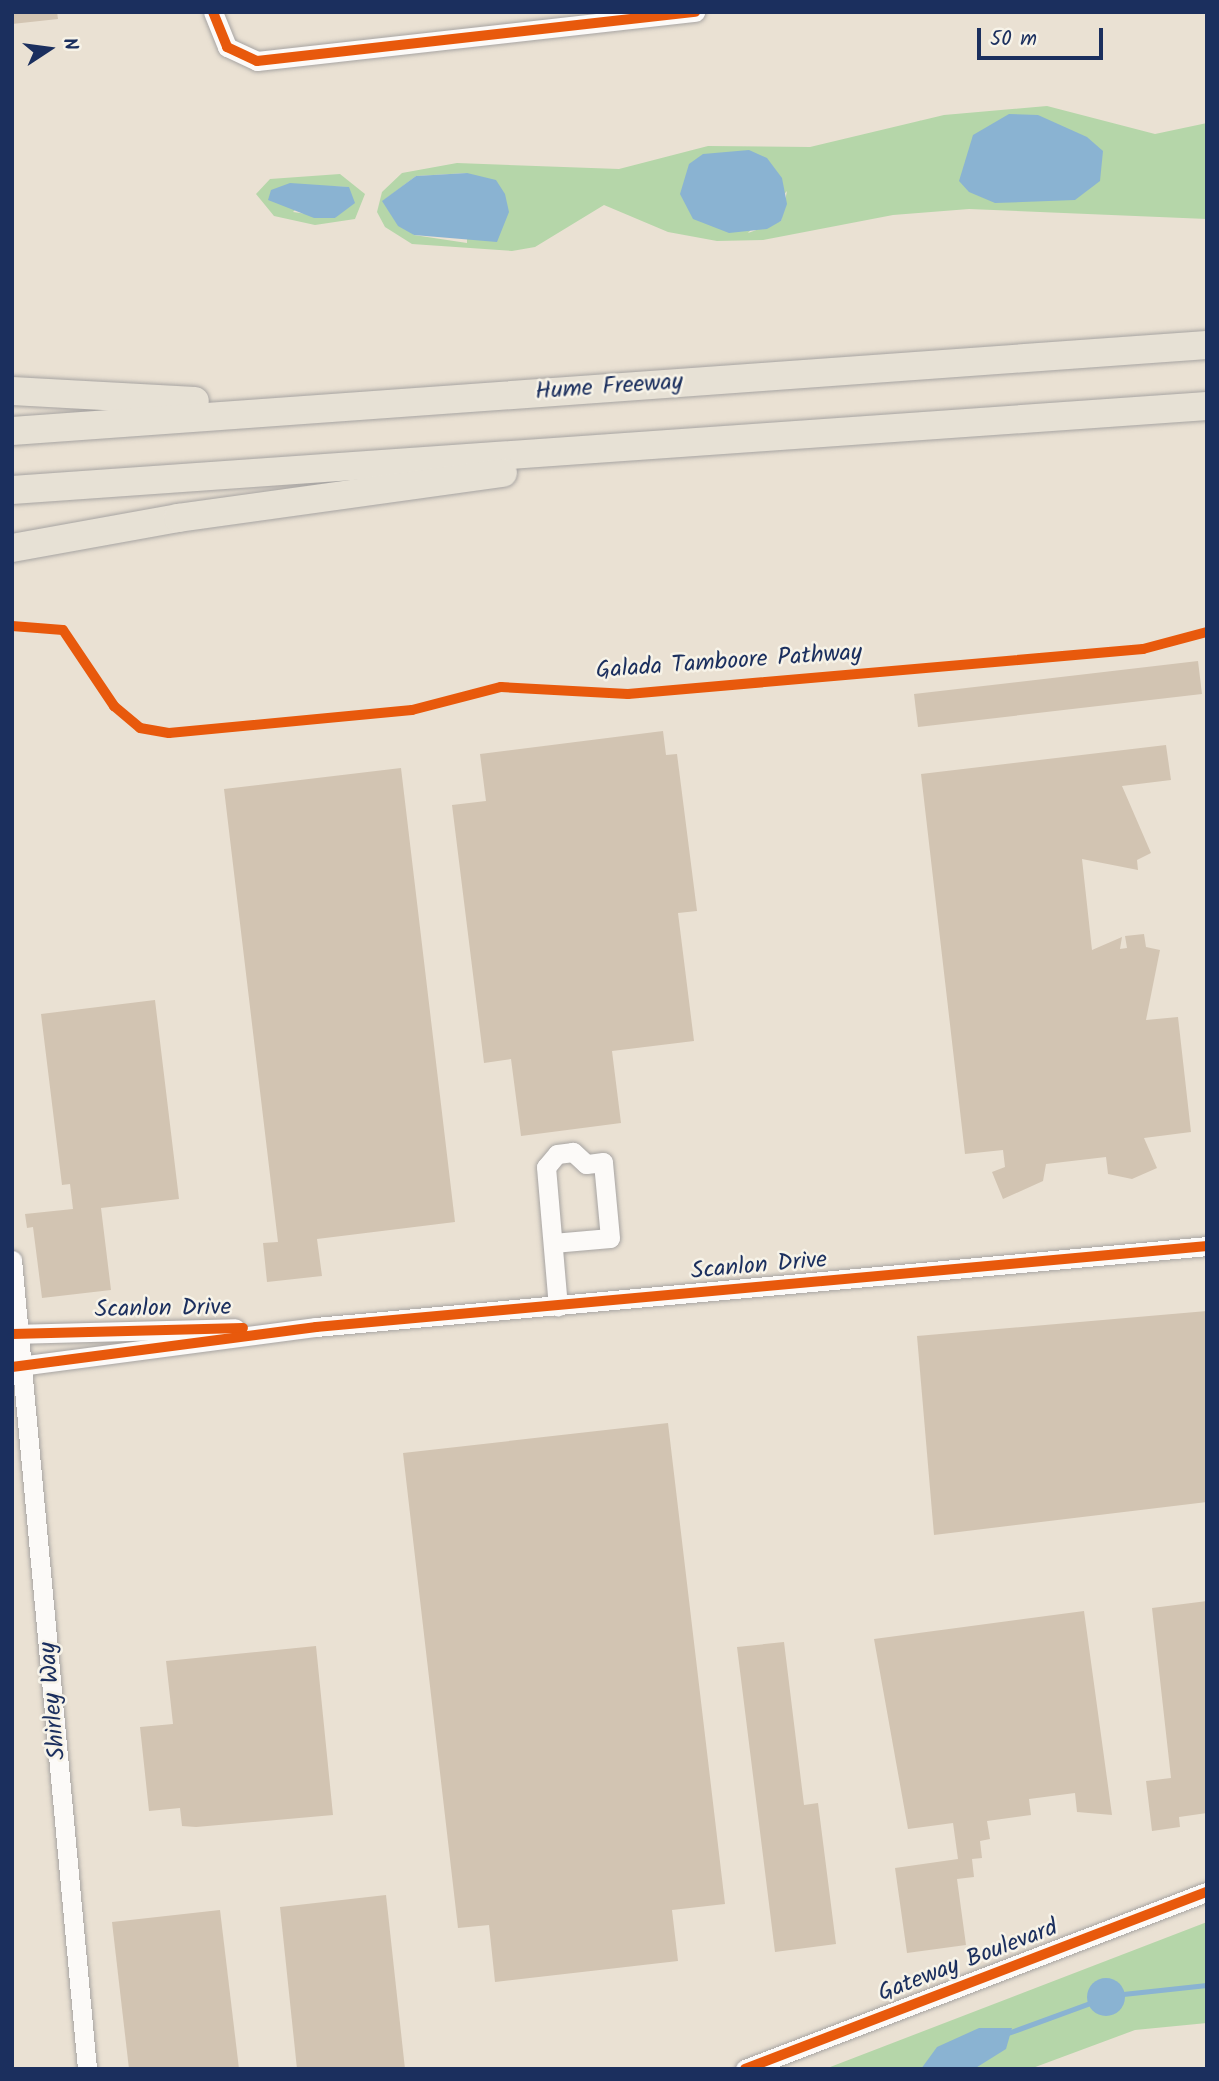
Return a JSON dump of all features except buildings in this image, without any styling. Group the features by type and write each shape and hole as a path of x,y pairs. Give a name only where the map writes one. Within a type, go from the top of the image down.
{"highway":[{"name":"Hume Freeway","path":"12,431 303,407 1207,345"},
{"path":"12,391 303,407"},
{"path":"12,490 1207,406"},
{"path":"12,548 178,518 718,442"}],"street":[{"path":"213,12 227,47 257,61 695,12"},
{"path":"553,1244 610,1238 603,1163 586,1164 573,1152 557,1154 546,1167 558,1306"},
{"name":"Scanlon Drive","path":"17,1366 316,1327 1207,1246"},
{"name":"Shirley Way","path":"12,1260 17,1366 87,2069"},
{"name":"Scanlon Drive","path":"16,1334 316,1327"},
{"name":"Gateway Boulevard","path":"745,2069 1207,1892"}],"green space":[{"path":"1047,106 1155,134 1207,123 1207,219 969,209 893,215 763,240 717,241 668,232 604,205 535,247 512,251 412,244 385,227 377,212 382,192 402,173 457,163 619,169 708,146 810,147 944,115","holes":["467,173 467,243 414,235 383,201 416,176","787,191 781,221 748,233"]},
{"path":"340,174 365,194 355,219 315,225 274,216 256,194 270,179","holes":["318,186 349,187 335,218 293,212"]},
{"path":"1207,1922 1207,2023 1135,2030 1030,2069 825,2069"}],"water":[{"path":"1009,114 1038,115 1087,137 1103,151 1100,181 1075,200 995,203 969,192 959,181 973,135"},
{"path":"749,150 767,158 782,178 787,204 781,221 767,229 729,233 693,219 680,194 689,164 703,154"},
{"path":"467,173 496,180 505,194 509,212 497,242 414,235 398,226 382,201 416,176"},
{"path":"290,183 349,187 355,203 335,218 314,218 268,200 271,190"},
{"path":"1106,1978 1119,1984 1125,1997 1119,2010 1106,2016 1093,2010 1087,1997 1093,1984"},
{"path":"979,2028 1012,2028 1006,2049 974,2069 921,2069 937,2047"}],"waterway":[{"path":"1123,1994 1207,1985"},
{"path":"1008,2033 1090,2003"}],"cycle path":[{"path":"213,12 227,47 257,61 695,12"},
{"name":"Galada Tamboore Pathway","path":"12,626 63,630 114,706 140,728 169,733 412,710 501,687 628,694 1143,649 1207,632"},
{"path":"12,1367 316,1327 1207,1246"},
{"path":"12,1334 243,1328"},
{"path":"745,2069 1207,1892"}]}
